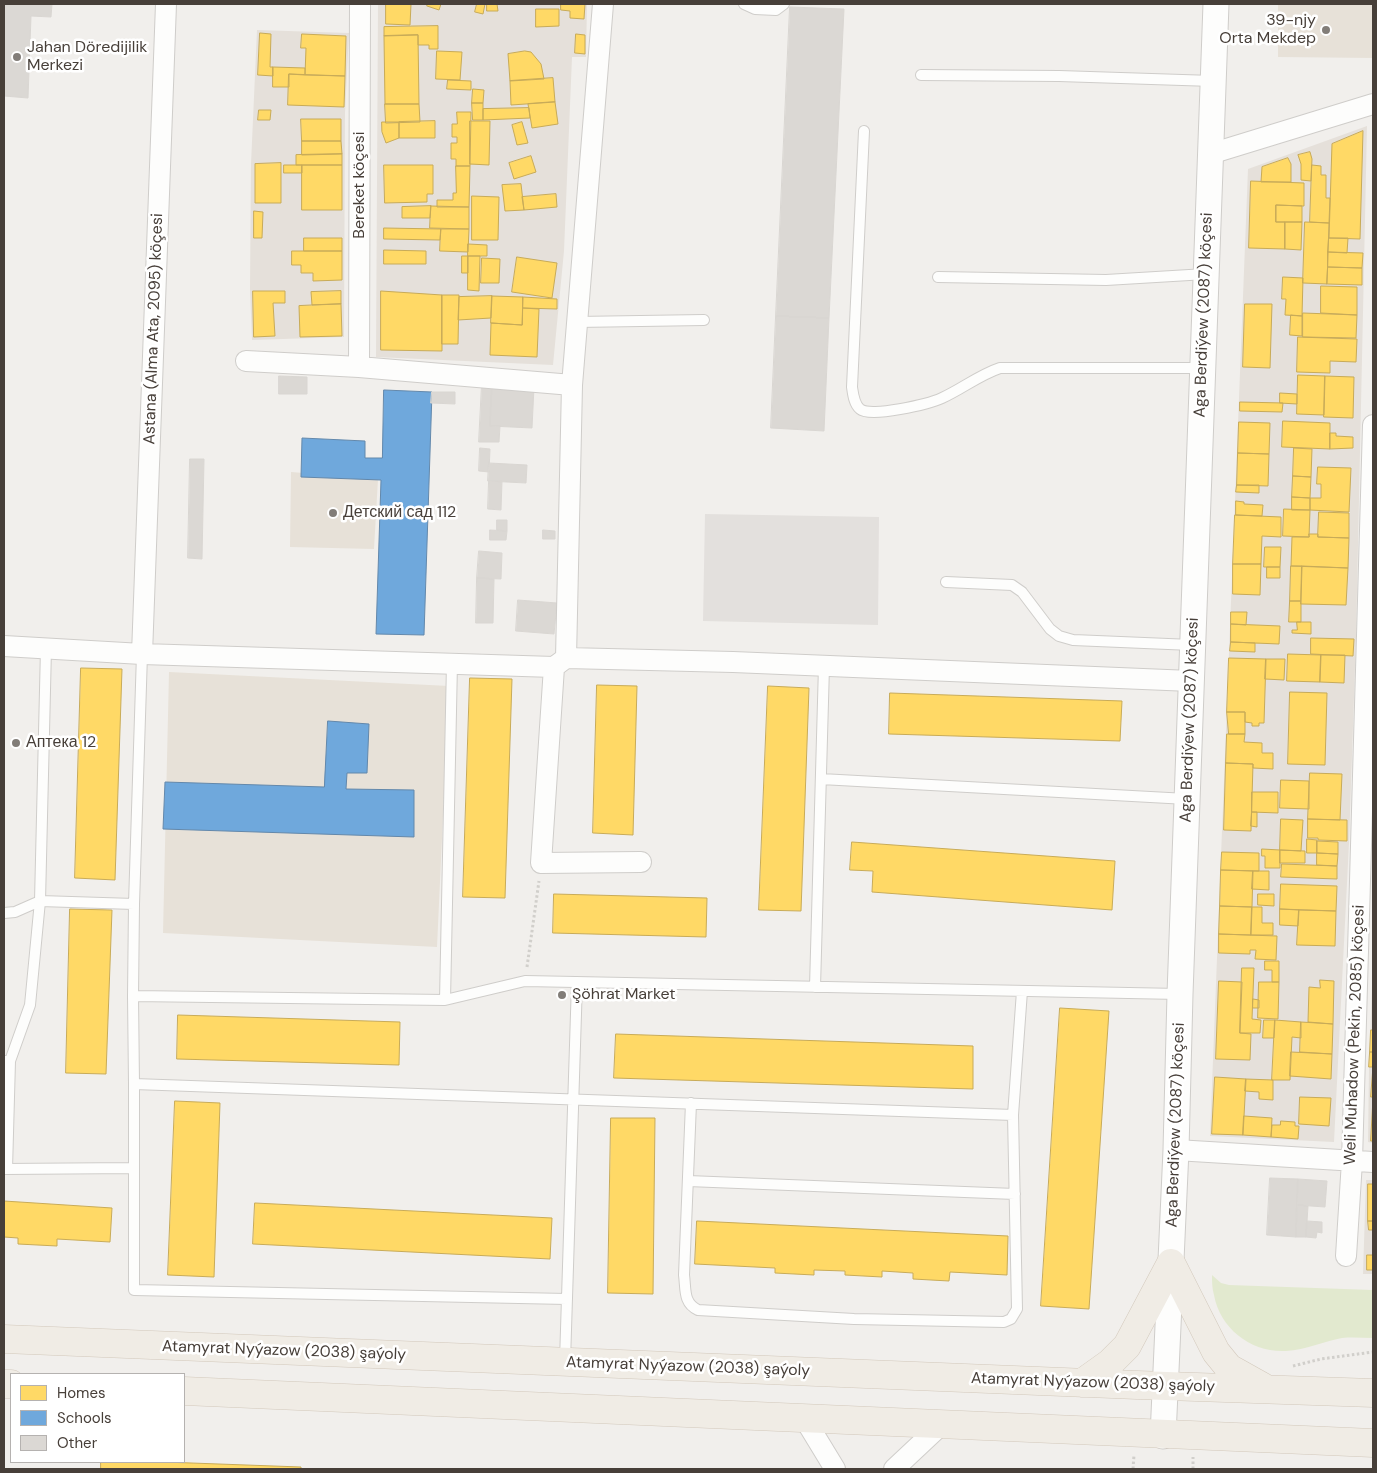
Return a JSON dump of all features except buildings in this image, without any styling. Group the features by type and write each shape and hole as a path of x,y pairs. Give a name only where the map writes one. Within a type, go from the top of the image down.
{"main road":[{"path":"1082,1383 1110,1363 1127,1346 1171,1263"},
{"path":"1171,1263 1216,1352 1229,1368 1266,1389"},
{"name":"Atamyrat Nyýazow (2038) şaýoly","path":"4,1339 1373,1393"},
{"path":"185,1390 942,1424 1163,1436 1373,1444"}],"street":[{"name":"Astana (Alma Ata, 2095) köçesi","path":"142,654 166,4"},
{"name":"Bereket köçesi","path":"359,367 360,4"},
{"path":"603,4 572,385 560,662 542,863 641,862"},
{"name":"Aga Berdiýew (2087) köçesi","path":"1163,1436 1176,1150 1216,4"},
{"path":"1210,154 1373,104"},
{"path":"246,361 359,367 572,385"},
{"name":"Weli Muhadow (Pekin, 2085) köçesi","path":"1346,1256 1352,1161 1373,425"},
{"path":"4,646 142,654 452,663 733,662 1192,680"},
{"path":"1176,1150 1373,1162"},
{"path":"804,1418 835,1469"},
{"path":"894,1469 942,1424"}],"lane":[{"path":"744,4 755,9 776,10 784,4"},
{"path":"921,75 1059,76 1213,81"},
{"path":"864,131 852,387 855,401 860,409 866,412 896,410 940,399 1000,368 1203,368"},
{"path":"938,276 1106,280 1206,274"},
{"path":"577,322 704,320"},
{"path":"946,582 1012,585 1022,592 1050,630 1059,636 1073,640 1193,646"},
{"path":"46,648 40,901 30,1005 7,1061 6,1169 134,1168"},
{"path":"142,654 134,904 134,1290 566,1299"},
{"path":"444,1000 452,663"},
{"path":"815,986 824,666"},
{"path":"821,779 1187,798"},
{"path":"4,914 15,912 40,901 134,904"},
{"path":"134,996 444,1000 526,981 1180,994"},
{"path":"565,1362 577,982"},
{"path":"691,1103 684,1275 686,1301 691,1307 698,1310 864,1319 1004,1322 1011,1319 1017,1309 1013,1115 1022,991"},
{"path":"134,1084 1013,1115"},
{"path":"688,1181 1015,1194"}],"path":[{"path":"526,981 542,863"},
{"path":"1286,1368 1321,1359 1373,1352"}],"shaded area":[{"path":"378,4 587,4 586,57 572,57 564,251 553,365 376,357"},
{"name":"39-njy Orta Mekdep","path":"1278,4 1373,4 1373,58 1278,57"},
{"path":"257,30 349,33 345,113 344,337 252,340 250,289 251,164"},
{"path":"1367,126 1356,638 1349,843 1334,1142 1210,1136 1248,169"},
{"name":"Детский сад 112","path":"291,472 378,479 374,549 290,547"},
{"path":"705,514 879,517 878,625 703,621"},
{"path":"169,672 449,686 437,947 163,933"},
{"path":"1373,959 1373,1143 1368,1142"},
{"path":"1366,1180 1373,1180 1373,1274 1363,1274"}],"green space":[{"path":"1212,1275 1221,1283 1229,1285 1373,1290 1373,1338 1342,1338 1286,1351 1273,1351 1261,1348 1240,1336 1230,1328 1223,1318 1217,1307 1213,1292"}],"place":[{"name":"39-njy Orta Mekdep","path":"1326,30"},
{"name":"Jahan Döredijilik Merkezi","path":"17,57"},
{"name":"Детский сад 112","path":"333,513"},
{"name":"Аптека 12","path":"16,743"},
{"name":"Şöhrat Market","path":"562,995"}]}
